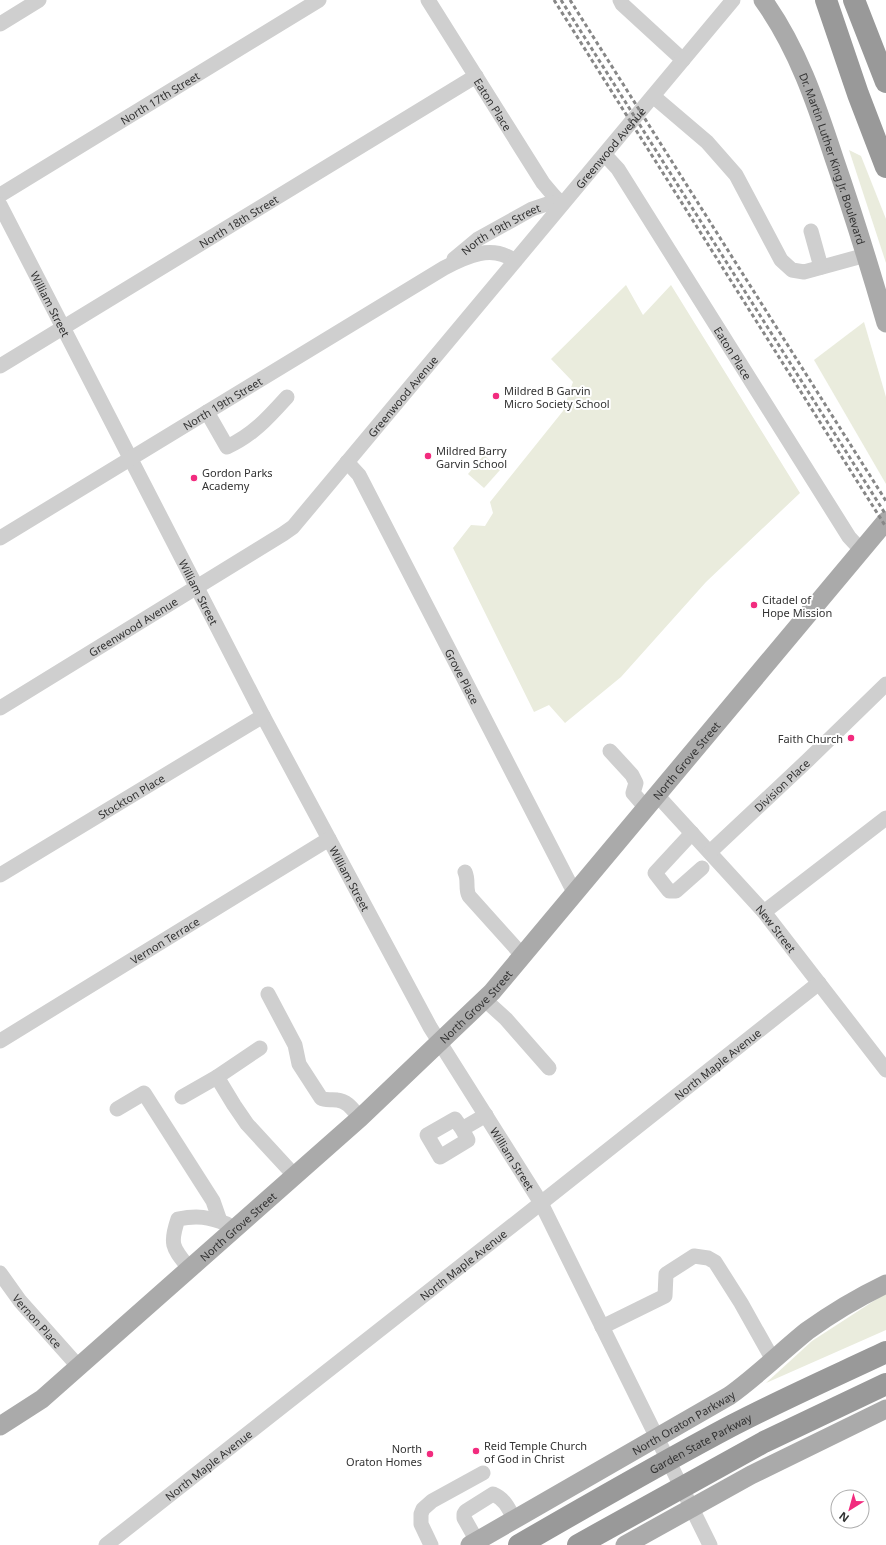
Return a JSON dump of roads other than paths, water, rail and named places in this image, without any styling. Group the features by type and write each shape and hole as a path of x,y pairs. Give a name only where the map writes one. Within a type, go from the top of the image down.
{"highway":[{"path":"826,0 858,94 886,167"},
{"path":"854,0 886,82"},
{"name":"Garden State Parkway","path":"519,1545 732,1425 886,1352"},
{"path":"578,1545 764,1442 886,1384"}],"main road":[{"name":"Dr. Martin Luther King Jr. Boulevard","path":"763,0 793,52 811,92 866,255 886,323"},
{"name":"North Grove Street","path":"0,1426 42,1399 190,1268 227,1224 294,1175 360,1118 492,992 574,892 886,521"},
{"name":"North Oraton Parkway","path":"474,1543 514,1519 658,1442 729,1396 809,1330 829,1316 886,1284"},
{"path":"625,1545 690,1504 886,1409"}],"street":[{"path":"0,24 40,0"},
{"name":"North 17th Street","path":"0,195 320,0"},
{"name":"Eaton Place","path":"428,0 543,183 562,204"},
{"path":"620,0 622,4 683,60"},
{"name":"Greenwood Avenue","path":"0,708 289,531 562,204 605,155 733,0"},
{"name":"North 18th Street","path":"0,366 476,76"},
{"path":"653,96 707,142 736,175 782,260 792,270 804,272 866,255"},
{"name":"Eaton Place","path":"605,155 618,170 841,524 853,542 862,551"},
{"name":"North 19th Street","path":"444,268 463,250 478,239 532,209 550,203 562,204"},
{"name":"William Street","path":"0,205 262,716 439,1041 541,1203 710,1545"},
{"path":"811,231 821,267"},
{"name":"North 19th Street","path":"0,538 444,268 465,258 491,252 504,254 515,261"},
{"path":"207,412 227,447 243,440 266,420 287,397"},
{"name":"Grove Place","path":"347,462 359,475 574,892"},
{"name":"Division Place","path":"710,852 812,757 886,684"},
{"name":"Stockton Place","path":"0,876 262,716"},
{"name":"New Street","path":"610,751 632,775 636,783 633,793 652,801 692,833 764,912 886,1070"},
{"path":"764,912 886,818"},
{"path":"692,833 655,873 669,891 673,892 702,868"},
{"name":"Vernon Terrace","path":"0,1041 329,839"},
{"path":"465,872 468,878 467,887 469,896 522,955"},
{"name":"North Maple Avenue","path":"106,1545 819,983"},
{"path":"268,994 295,1045 299,1064 321,1098 325,1100 342,1101 347,1103 360,1118"},
{"path":"484,999 506,1019 548,1068"},
{"path":"182,1097 260,1048"},
{"path":"217,1076 247,1124 294,1175"},
{"path":"117,1108 144,1093 227,1224"},
{"path":"462,1130 486,1115"},
{"path":"190,1268 175,1250 173,1235 178,1220 192,1216 209,1218 227,1224"},
{"path":"602,1327 665,1296 666,1274 694,1256 708,1258 715,1262 742,1303 773,1360"},
{"name":"Vernon Place","path":"0,1273 20,1301 78,1366"},
{"path":"431,1545 421,1524 421,1514 423,1509 432,1501 483,1473"},
{"path":"474,1543 464,1518 464,1514 466,1511 486,1498 493,1494 500,1497 505,1502 514,1519"}],"railway":[{"path":"554,0 886,527"},
{"path":"561,0 886,515"},
{"path":"570,0 886,501"}],"place":[{"name":"Mildred B Garvin Micro Society School","path":"496,396"},
{"name":"Mildred Barry Garvin School","path":"428,456"},
{"name":"Gordon Parks Academy","path":"194,478"},
{"name":"Citadel of Hope Mission","path":"754,605"},
{"name":"Faith Church","path":"851,738"},
{"name":"Reid Temple Church of God in Christ","path":"476,1451"},
{"name":"North Oraton Homes","path":"430,1454"}]}
